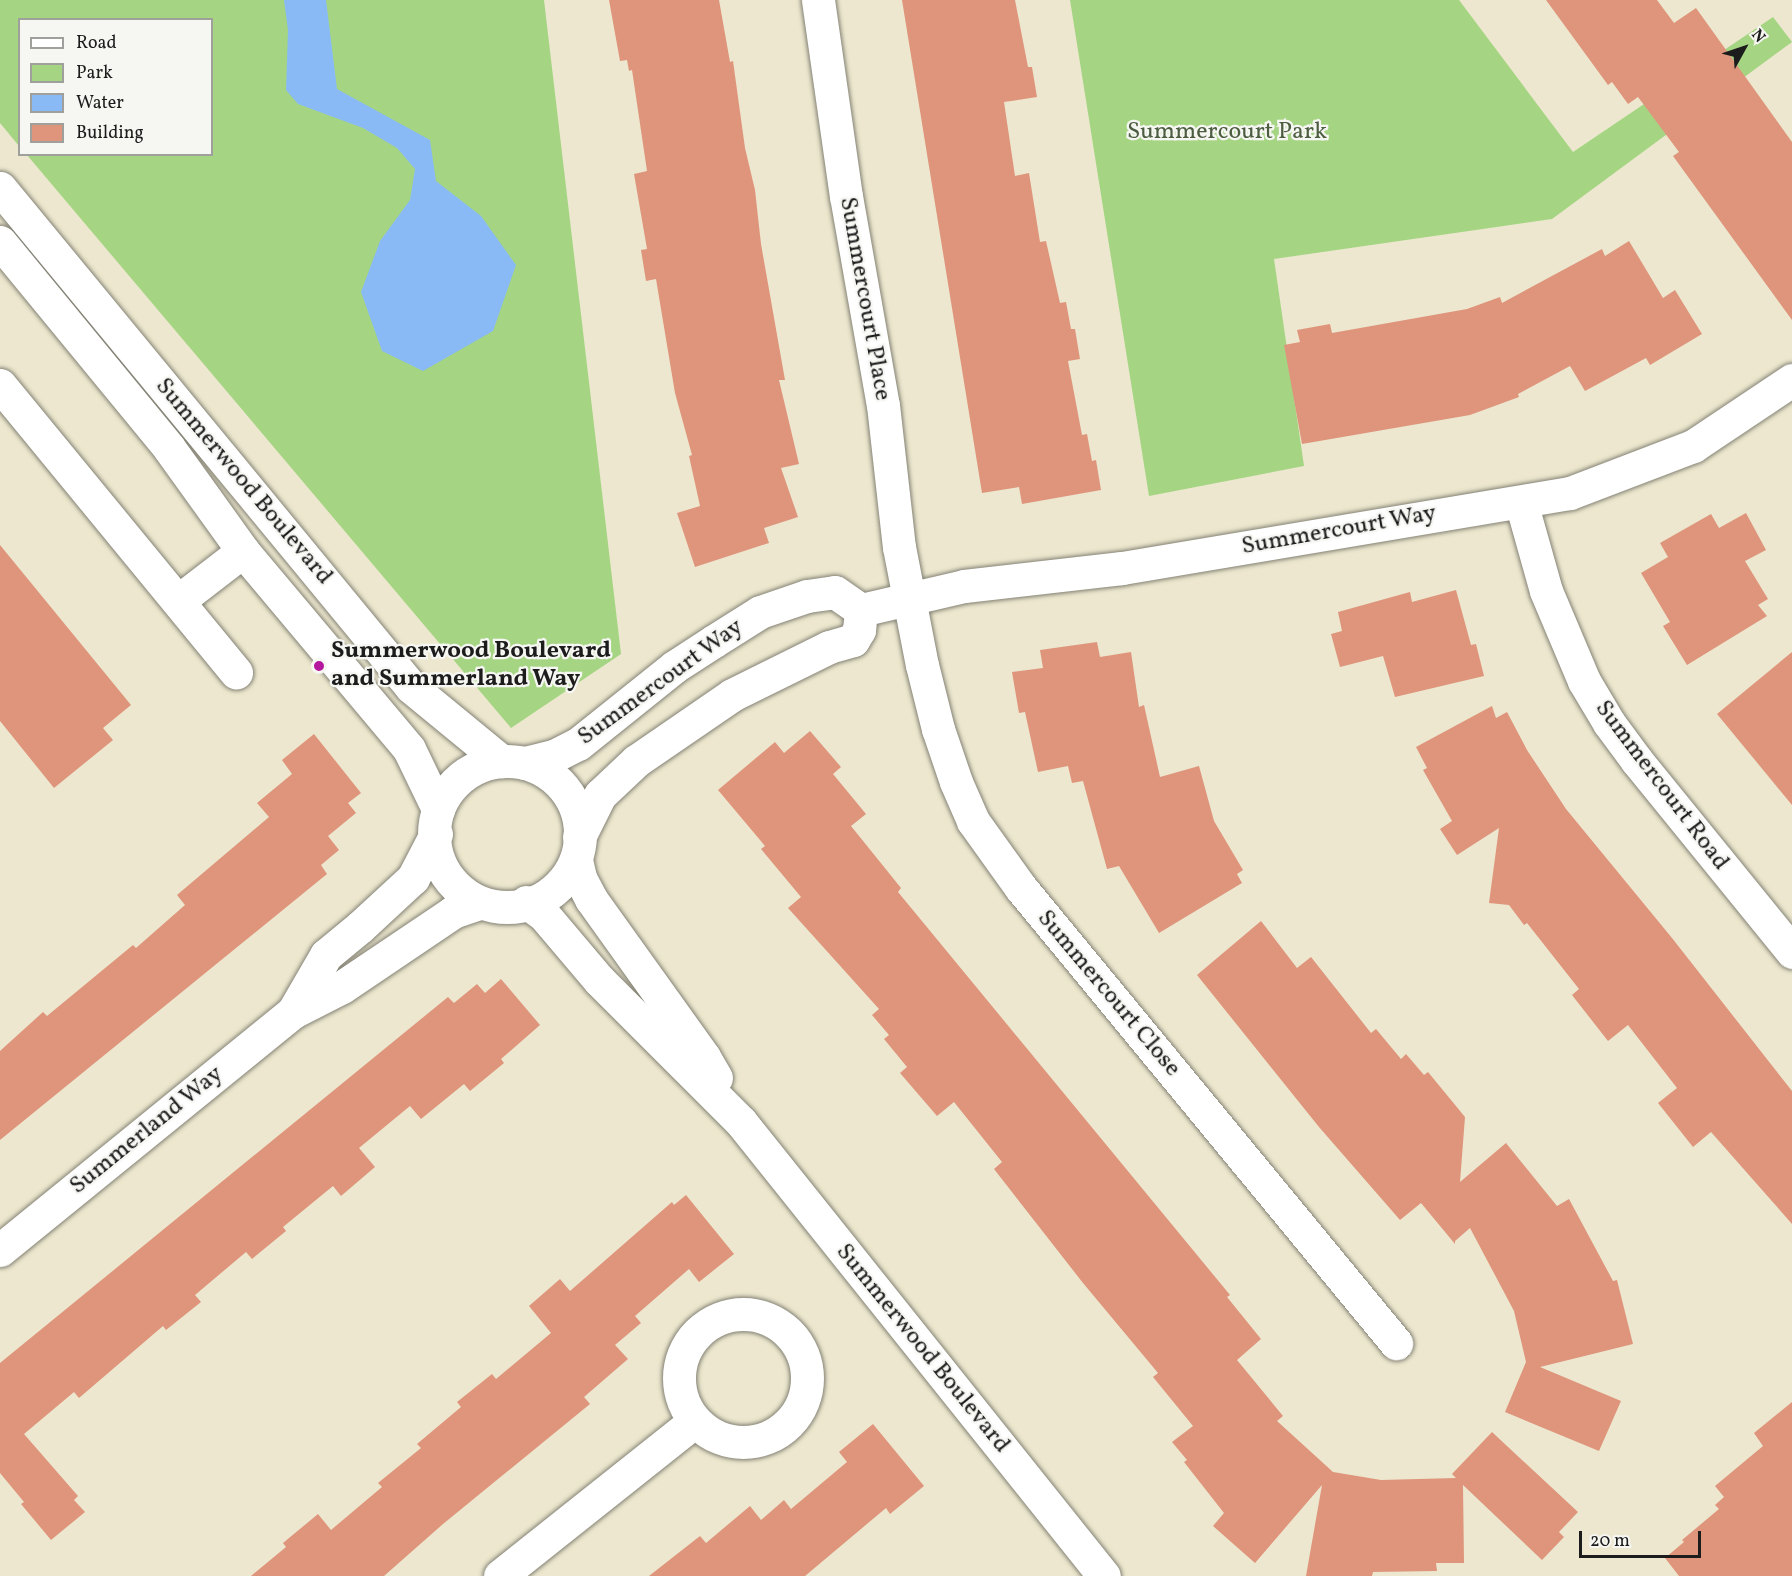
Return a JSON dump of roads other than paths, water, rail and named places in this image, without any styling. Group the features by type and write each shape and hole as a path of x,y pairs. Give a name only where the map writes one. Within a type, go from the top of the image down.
{"street":[{"name":"Summercourt Place","path":"818,0 846,196 883,405 899,547 909,599"},
{"name":"Summerwood Boulevard","path":"0,188 411,687 513,762"},
{"name":"Summerwood Boulevard","path":"0,242 169,448 243,551 409,749 437,821"},
{"name":"Summercourt Way","path":"513,762 554,756 578,744 674,667 760,612 807,596 835,591 861,610 964,586 1122,568 1373,524 1570,493 1693,446 1792,380"},
{"path":"0,385 236,672"},
{"name":"Summercourt Road","path":"1521,502 1546,591 1584,681 1609,723 1636,761 1792,952"},
{"name":"Summerwood Boulevard","path":"178,601 243,551"},
{"name":"Summercourt Close","path":"909,599 938,729 973,821 996,856 1396,1342"},
{"name":"Summercourt Way","path":"578,848 600,795 636,760 732,695 829,647 853,640 859,630 861,610"},
{"path":"513,762 558,780 569,793 575,809 578,848 558,887 538,899 504,907 479,903 460,890 440,866 437,821 449,785 458,777 477,766 513,762"},
{"name":"Summerland Way","path":"293,1012 326,956 369,920 413,878 437,821"},
{"name":"Summerwood Boulevard","path":"578,848 580,878 591,899 704,1057 741,1122"},
{"name":"Summerwood Boulevard","path":"526,902 544,915 599,980 741,1122 1104,1576"},
{"name":"Summerland Way","path":"0,1250 293,1012 342,987 453,912 479,903"},
{"path":"500,1576 695,1421"}],"water":[{"path":"284,0 326,0 337,89 430,140 436,181 481,216 516,265 493,331 423,371 382,351 361,292 380,241 410,200 415,169 397,148 363,128 298,104 286,90 288,30"}],"place":[{"name":"Summerwood Boulevard and Summerland Way","path":"319,666"}],"park label":[{"name":"Summercourt Park","path":"1227,133"}]}
